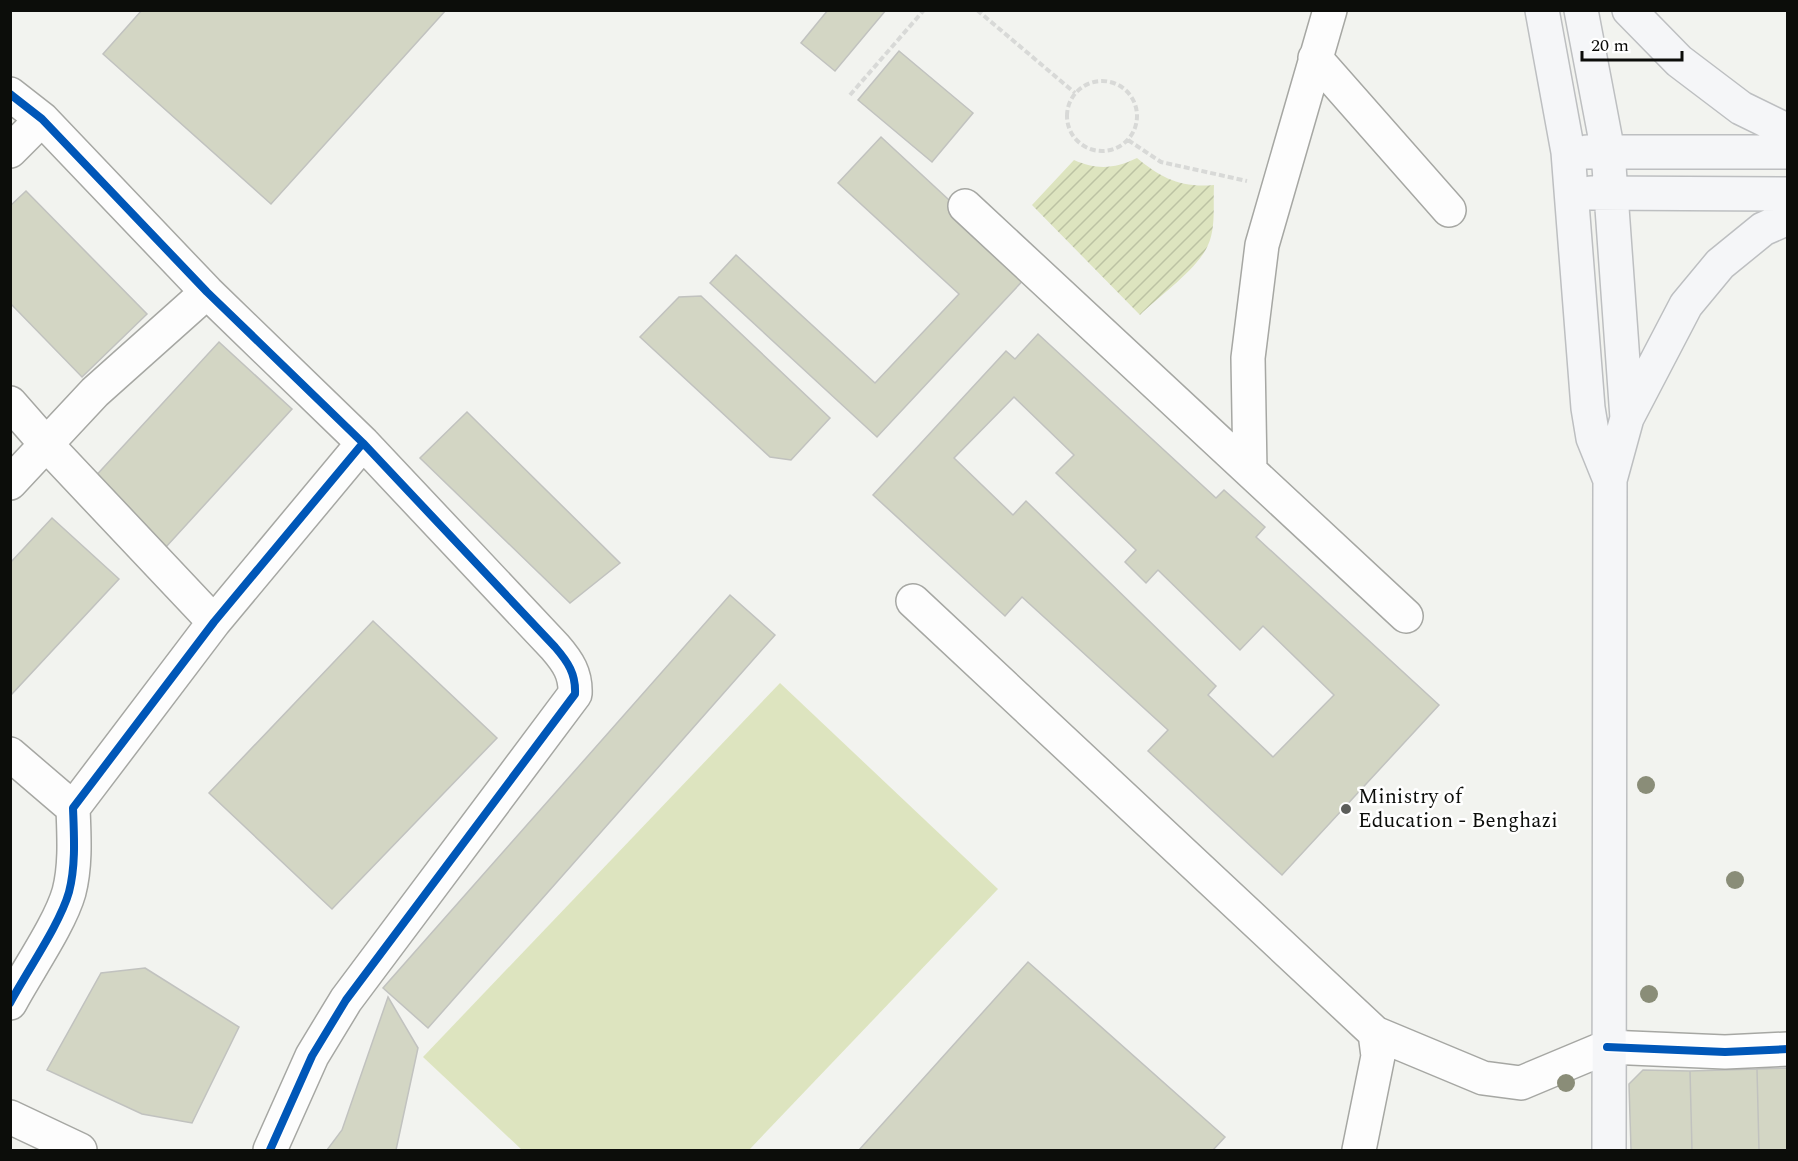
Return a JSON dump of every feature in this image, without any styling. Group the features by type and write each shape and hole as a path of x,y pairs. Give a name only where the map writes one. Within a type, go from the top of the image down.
{"main road":[{"path":"1542,10 1568,152 1588,408 1593,438 1610,480"},
{"path":"1581,10 1608,152 1627,418"},
{"path":"1629,10 1679,60 1741,108 1788,130"},
{"path":"1568,152 1788,152"},
{"path":"1571,194 1788,194"},
{"path":"1609,1150 1607,1047 1610,480 1627,418 1686,305 1720,264 1763,229 1788,218"}],"street":[{"path":"1250,471 1247,415 1253,301 1262,245 1330,10"},
{"path":"1315,58 1449,210"},
{"path":"10,94 42,119 207,292 363,443 569,663 576,681 575,694 346,1000 312,1056 270,1150"},
{"path":"10,151 42,119"},
{"path":"965,206 1406,616"},
{"path":"10,483 95,392 207,292"},
{"path":"10,403 214,622"},
{"path":"10,1003 63,908 70,890 75,842 74,808 214,622 363,443"},
{"path":"913,601 1375,1033 1483,1078 1521,1083 1607,1047 1725,1052 1788,1049"},
{"path":"10,754 74,808"},
{"path":"1359,1150 1378,1056 1375,1033"},
{"path":"10,1117 80,1150"}],"path":[{"path":"850,95 924,10"},
{"path":"977,10 1075,93"},
{"path":"1102,80 1124,88 1132,97 1137,120 1128,140 1118,147 1095,151 1075,139 1066,118 1067,106 1075,93 1090,82 1102,80"},
{"path":"1128,140 1161,162 1180,169 1278,187"}],"green space":[{"path":"1137,158 1172,180 1191,185 1214,185 1211,238 1203,254 1187,273 1140,315 1032,205 1074,160 1106,167"},
{"path":"780,683 998,889 749,1150 522,1150 423,1057"}],"building":[{"path":"142,10 446,10 271,204 103,54"},
{"path":"828,10 886,10 835,71 801,43"},
{"path":"899,51 973,113 932,162 858,100"},
{"path":"881,137 1029,274 877,437 710,283 736,255 875,383 959,294 838,183"},
{"path":"26,191 147,314 82,377 10,303 10,206"},
{"path":"701,296 830,418 791,460 770,457 640,337 679,297"},
{"path":"1038,334 1216,498 1224,490 1265,527 1256,537 1439,705 1282,875 1148,751 1168,730 1022,597 1005,616 873,495 1006,351 1015,359","holes":["1014,397 1074,455 1056,473 1136,550 1125,562 1146,583 1158,570 1240,650 1263,626 1334,695 1273,757 1208,695 1216,686 1026,501 1013,515 954,458"]},
{"path":"219,342 292,409 166,547 92,480"},
{"path":"467,412 620,563 570,603 420,458"},
{"path":"52,518 119,579 10,696 10,563"},
{"path":"730,595 775,635 428,1028 383,988"},
{"path":"373,621 497,738 332,909 209,793"},
{"path":"1028,962 1225,1137 1213,1150 859,1150"},
{"path":"145,968 239,1027 192,1123 142,1114 47,1070 101,973"},
{"path":"388,997 418,1048 396,1150 327,1150 342,1130"},
{"path":"1788,1068 1788,1150 1759,1150 1757,1069"},
{"path":"1757,1069 1759,1150 1692,1150 1690,1071"},
{"path":"1643,1070 1690,1071 1692,1150 1631,1150 1629,1084"}],"cycle path":[{"path":"10,94 42,119 207,292 363,443 555,647 573,674 575,694 346,1000 312,1056 270,1150"},
{"path":"10,1003 65,905 74,861 73,808 214,622 363,443"},
{"path":"1607,1047 1725,1052 1788,1049"}],"place":[{"name":"Ministry of Education - Benghazi","path":"1346,809"}]}
